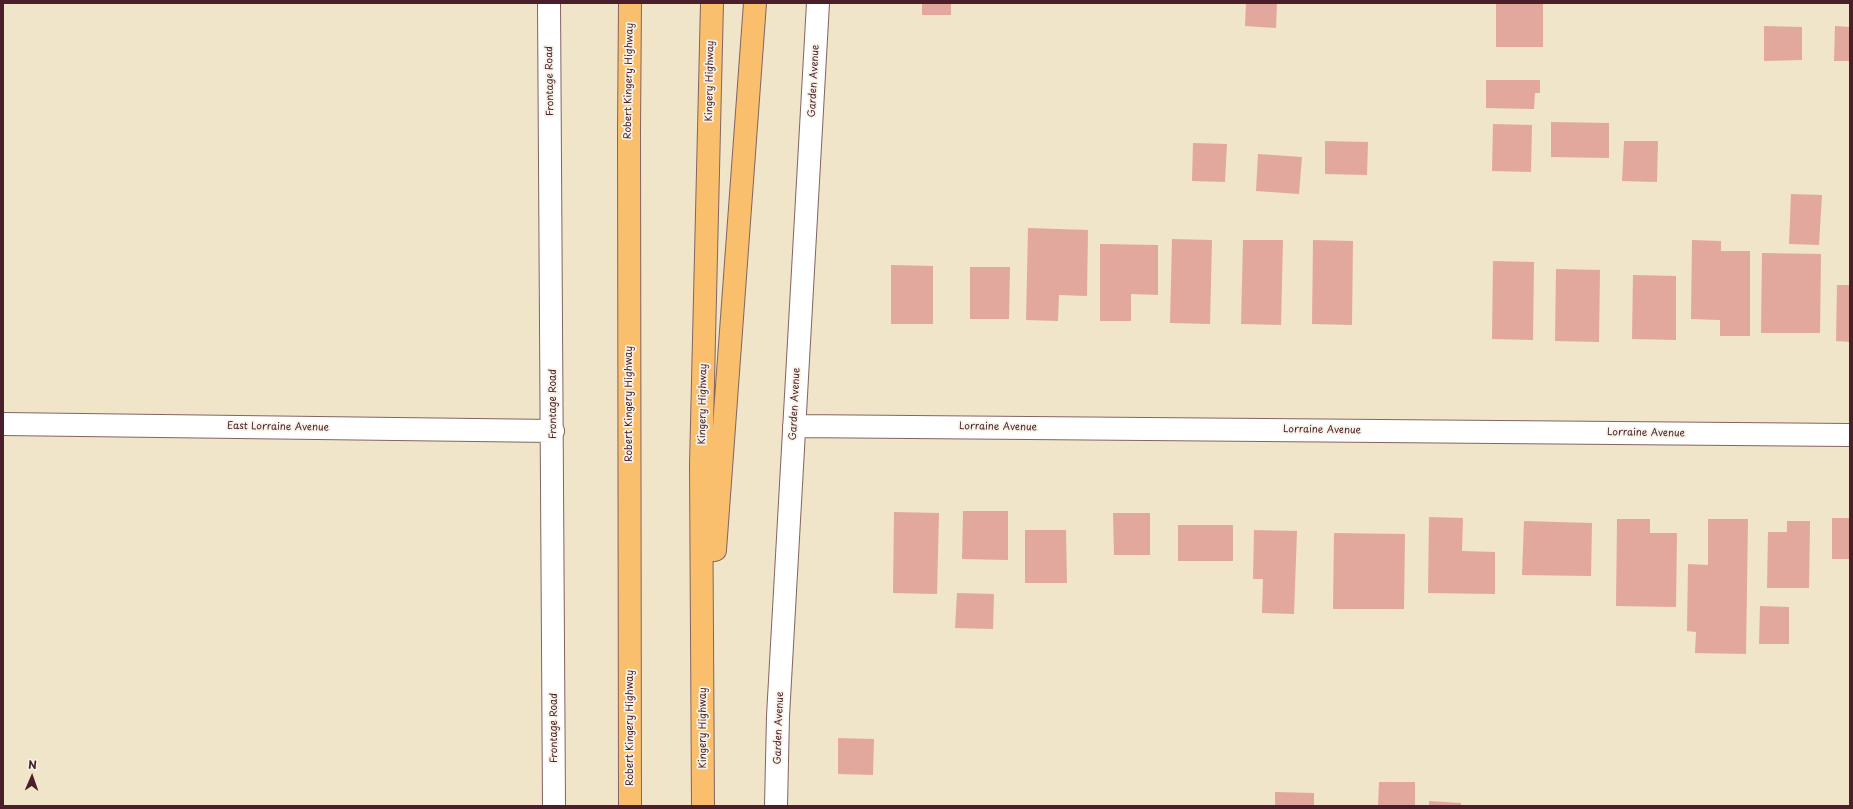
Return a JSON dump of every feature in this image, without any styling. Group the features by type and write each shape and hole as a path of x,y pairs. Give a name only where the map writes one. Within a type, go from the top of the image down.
{"highway":[{"path":"624,3 629,130"},
{"name":"Robert Kingery Highway","path":"630,3 630,806"},
{"name":"Kingery Highway","path":"703,806 701,457 712,3"},
{"path":"702,717 755,3"}],"street":[{"name":"Frontage Road","path":"549,3 553,431 554,806"},
{"name":"Garden Avenue","path":"776,806 778,716 818,3"},
{"name":"East Lorraine Avenue","path":"3,424 553,431"},
{"name":"Lorraine Avenue","path":"794,426 1850,435"}],"building":[{"path":"922,3 951,3 951,15 922,15"},
{"path":"1246,3 1277,3 1276,28 1245,26"},
{"path":"1496,3 1543,3 1543,47 1496,47"},
{"path":"1764,26 1802,27 1802,60 1764,61"},
{"path":"1835,26 1850,27 1850,61 1834,61"},
{"path":"1486,80 1540,80 1540,93 1535,93 1534,109 1486,108"},
{"path":"1551,122 1609,123 1609,158 1551,157"},
{"path":"1493,124 1532,125 1531,172 1492,171"},
{"path":"1325,141 1368,142 1367,175 1325,174"},
{"path":"1624,141 1658,141 1657,182 1622,181"},
{"path":"1193,143 1227,144 1225,182 1192,181"},
{"path":"1258,154 1302,157 1299,194 1256,191"},
{"path":"1791,194 1822,195 1819,245 1789,244"},
{"path":"1028,228 1088,230 1087,296 1059,295 1058,321 1026,320"},
{"path":"1172,239 1212,240 1210,324 1170,323"},
{"path":"1243,240 1283,240 1281,325 1241,324"},
{"path":"1313,240 1353,241 1352,325 1312,324"},
{"path":"1692,240 1721,241 1721,251 1750,251 1750,336 1720,336 1720,320 1691,319"},
{"path":"1100,244 1158,245 1158,295 1131,294 1131,321 1100,321"},
{"path":"1762,253 1821,254 1820,333 1761,333"},
{"path":"1493,261 1534,262 1533,340 1492,339"},
{"path":"891,265 933,266 933,324 891,324"},
{"path":"970,267 1010,267 1009,319 970,319"},
{"path":"1556,269 1600,270 1599,342 1555,341"},
{"path":"1633,275 1676,276 1676,340 1632,339"},
{"path":"1837,285 1850,285 1850,342 1836,341"},
{"path":"963,511 1008,511 1008,560 962,559"},
{"path":"894,512 939,513 937,594 893,593"},
{"path":"1113,513 1150,513 1150,555 1114,555"},
{"path":"1429,517 1463,518 1462,551 1495,552 1495,594 1428,593"},
{"path":"1832,518 1850,518 1850,559 1832,559"},
{"path":"1617,519 1650,519 1650,533 1677,533 1676,607 1616,606"},
{"path":"1708,519 1748,519 1746,654 1695,653 1696,632 1687,631 1688,564 1708,565"},
{"path":"1524,521 1592,523 1591,576 1522,575"},
{"path":"1787,521 1810,521 1809,588 1767,588 1768,532 1787,532"},
{"path":"1178,525 1233,525 1233,561 1178,561"},
{"path":"1025,530 1066,530 1067,583 1025,583"},
{"path":"1254,530 1297,531 1294,614 1262,613 1263,579 1253,579"},
{"path":"1334,533 1405,534 1404,609 1333,609"},
{"path":"957,593 994,594 993,629 955,628"},
{"path":"1760,606 1789,607 1789,644 1759,644"},
{"path":"838,738 874,739 873,775 838,774"},
{"path":"1379,782 1415,782 1415,806 1378,806"},
{"path":"1275,792 1314,793 1314,806 1275,806"},
{"path":"1429,801 1461,803 1461,806 1429,806"}]}
